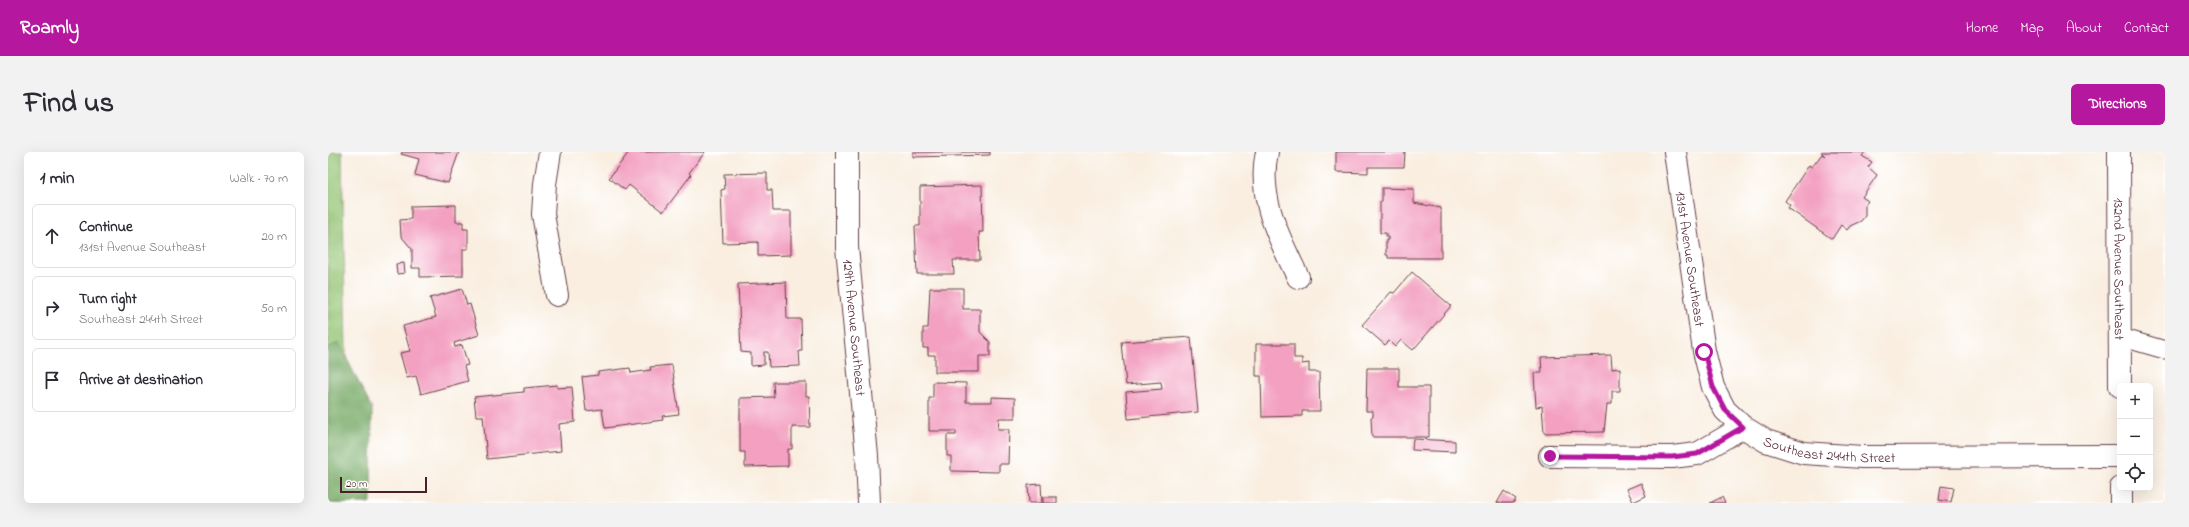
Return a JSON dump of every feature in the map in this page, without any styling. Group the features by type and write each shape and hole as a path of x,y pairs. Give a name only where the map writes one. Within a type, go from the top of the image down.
{"street":[{"path":"550,152 545,184 543,214 558,295"},
{"name":"129th Avenue Southeast","path":"847,152 847,247 868,456 869,503"},
{"path":"1267,152 1264,182 1270,216 1298,277"},
{"name":"131st Avenue Southeast","path":"1675,152 1704,352 1713,387 1725,410 1743,427"},
{"name":"132nd Avenue Southeast","path":"2119,152 2120,383"},
{"path":"1550,456 1672,457 1697,454 1743,427"},
{"name":"Southeast 244th Street","path":"1743,427 1766,441 1804,453 1862,457 2117,456"},
{"path":"2121,491 2121,503"}],"lane":[{"path":"2120,337 2165,350"}],"green space":[{"path":"328,152 342,152 349,503 328,503"},
{"path":"339,343 372,409 371,503 328,503 328,347"}],"building":[{"path":"402,152 459,152 448,183 415,175 419,159 401,154"},
{"path":"629,152 705,152 689,173 691,175 663,212 629,185 625,190 609,178"},
{"path":"913,152 990,152 990,155 913,157"},
{"path":"1336,152 1405,152 1404,167 1368,167 1368,173 1336,172"},
{"path":"1821,152 1865,152 1862,156 1872,162 1868,167 1877,175 1862,197 1868,201 1865,205 1865,216 1861,221 1850,226 1847,230 1841,225 1832,239 1788,208 1790,205 1785,201 1809,165 1812,167 1822,154 1825,156"},
{"path":"767,173 767,190 772,190 773,211 791,211 791,255 758,256 758,242 723,243 721,190 725,189 724,174"},
{"path":"982,185 983,232 979,232 980,260 953,260 954,274 917,274 915,226 920,226 920,187"},
{"path":"1382,188 1414,189 1414,203 1441,208 1441,258 1388,258 1388,255 1386,255 1386,240 1388,240 1388,237 1386,237 1386,233 1380,233 1380,202 1382,202"},
{"path":"456,205 456,222 463,222 463,229 468,229 468,249 463,249 463,276 420,277 420,268 412,268 412,249 401,236 400,220 411,219 411,206"},
{"path":"404,263 405,273 397,274 396,264"},
{"path":"1412,272 1451,306 1413,350 1401,340 1395,347 1389,341 1385,345 1362,325 1391,292 1394,293"},
{"path":"786,282 787,319 801,319 802,351 799,351 800,366 769,367 768,352 764,352 764,365 751,366 751,353 741,352 738,284"},
{"path":"930,288 963,288 963,309 980,309 980,332 990,342 990,356 979,356 979,372 935,372 935,355 928,355 928,348 923,348 923,328 928,328"},
{"path":"462,289 467,305 470,304 479,335 454,343 455,347 462,345 468,365 464,366 468,381 421,394 416,376 407,378 400,353 410,351 403,326 436,317 430,298"},
{"path":"1191,337 1198,412 1128,419 1126,392 1162,389 1161,382 1126,385 1122,342"},
{"path":"1256,344 1294,344 1294,358 1302,358 1302,364 1309,363 1309,372 1319,372 1320,411 1302,411 1302,416 1262,417 1261,376 1256,376"},
{"path":"1611,355 1612,369 1620,368 1620,391 1612,391 1612,404 1607,404 1604,432 1544,433 1542,406 1536,407 1534,373 1542,373 1541,357"},
{"path":"672,365 679,414 662,416 663,420 605,428 602,409 586,411 582,377 598,375 598,372 630,368 631,373 651,370 650,367"},
{"path":"1367,368 1399,368 1399,387 1429,387 1429,437 1372,437 1371,417 1373,417 1373,411 1366,411"},
{"path":"773,382 806,382 806,396 809,396 810,427 792,427 792,449 788,449 788,466 745,467 745,452 740,452 740,398 774,397"},
{"path":"933,382 966,383 966,402 992,402 992,397 1015,398 1015,418 999,418 998,429 1009,429 1008,464 999,464 999,472 951,471 951,456 947,456 947,435 956,435 956,431 929,431 929,398 933,398"},
{"path":"557,385 557,388 572,387 575,422 559,424 561,451 487,459 483,416 476,416 474,397 524,392 524,388"},
{"path":"1413,439 1455,441 1455,452 1412,450"},
{"path":"1641,483 1646,496 1633,502 1627,489"},
{"path":"1041,484 1042,503 1029,503 1028,485"},
{"path":"1941,486 1954,488 1951,502 1939,500"},
{"path":"1504,491 1516,499 1513,503 1497,503"},
{"path":"1043,497 1057,497 1057,503 1043,503"},
{"path":"1722,497 1725,503 1710,503"}],"route":[{"path":"1550,456 1672,457 1697,454 1743,427 1725,410 1713,387 1704,352"}]}
